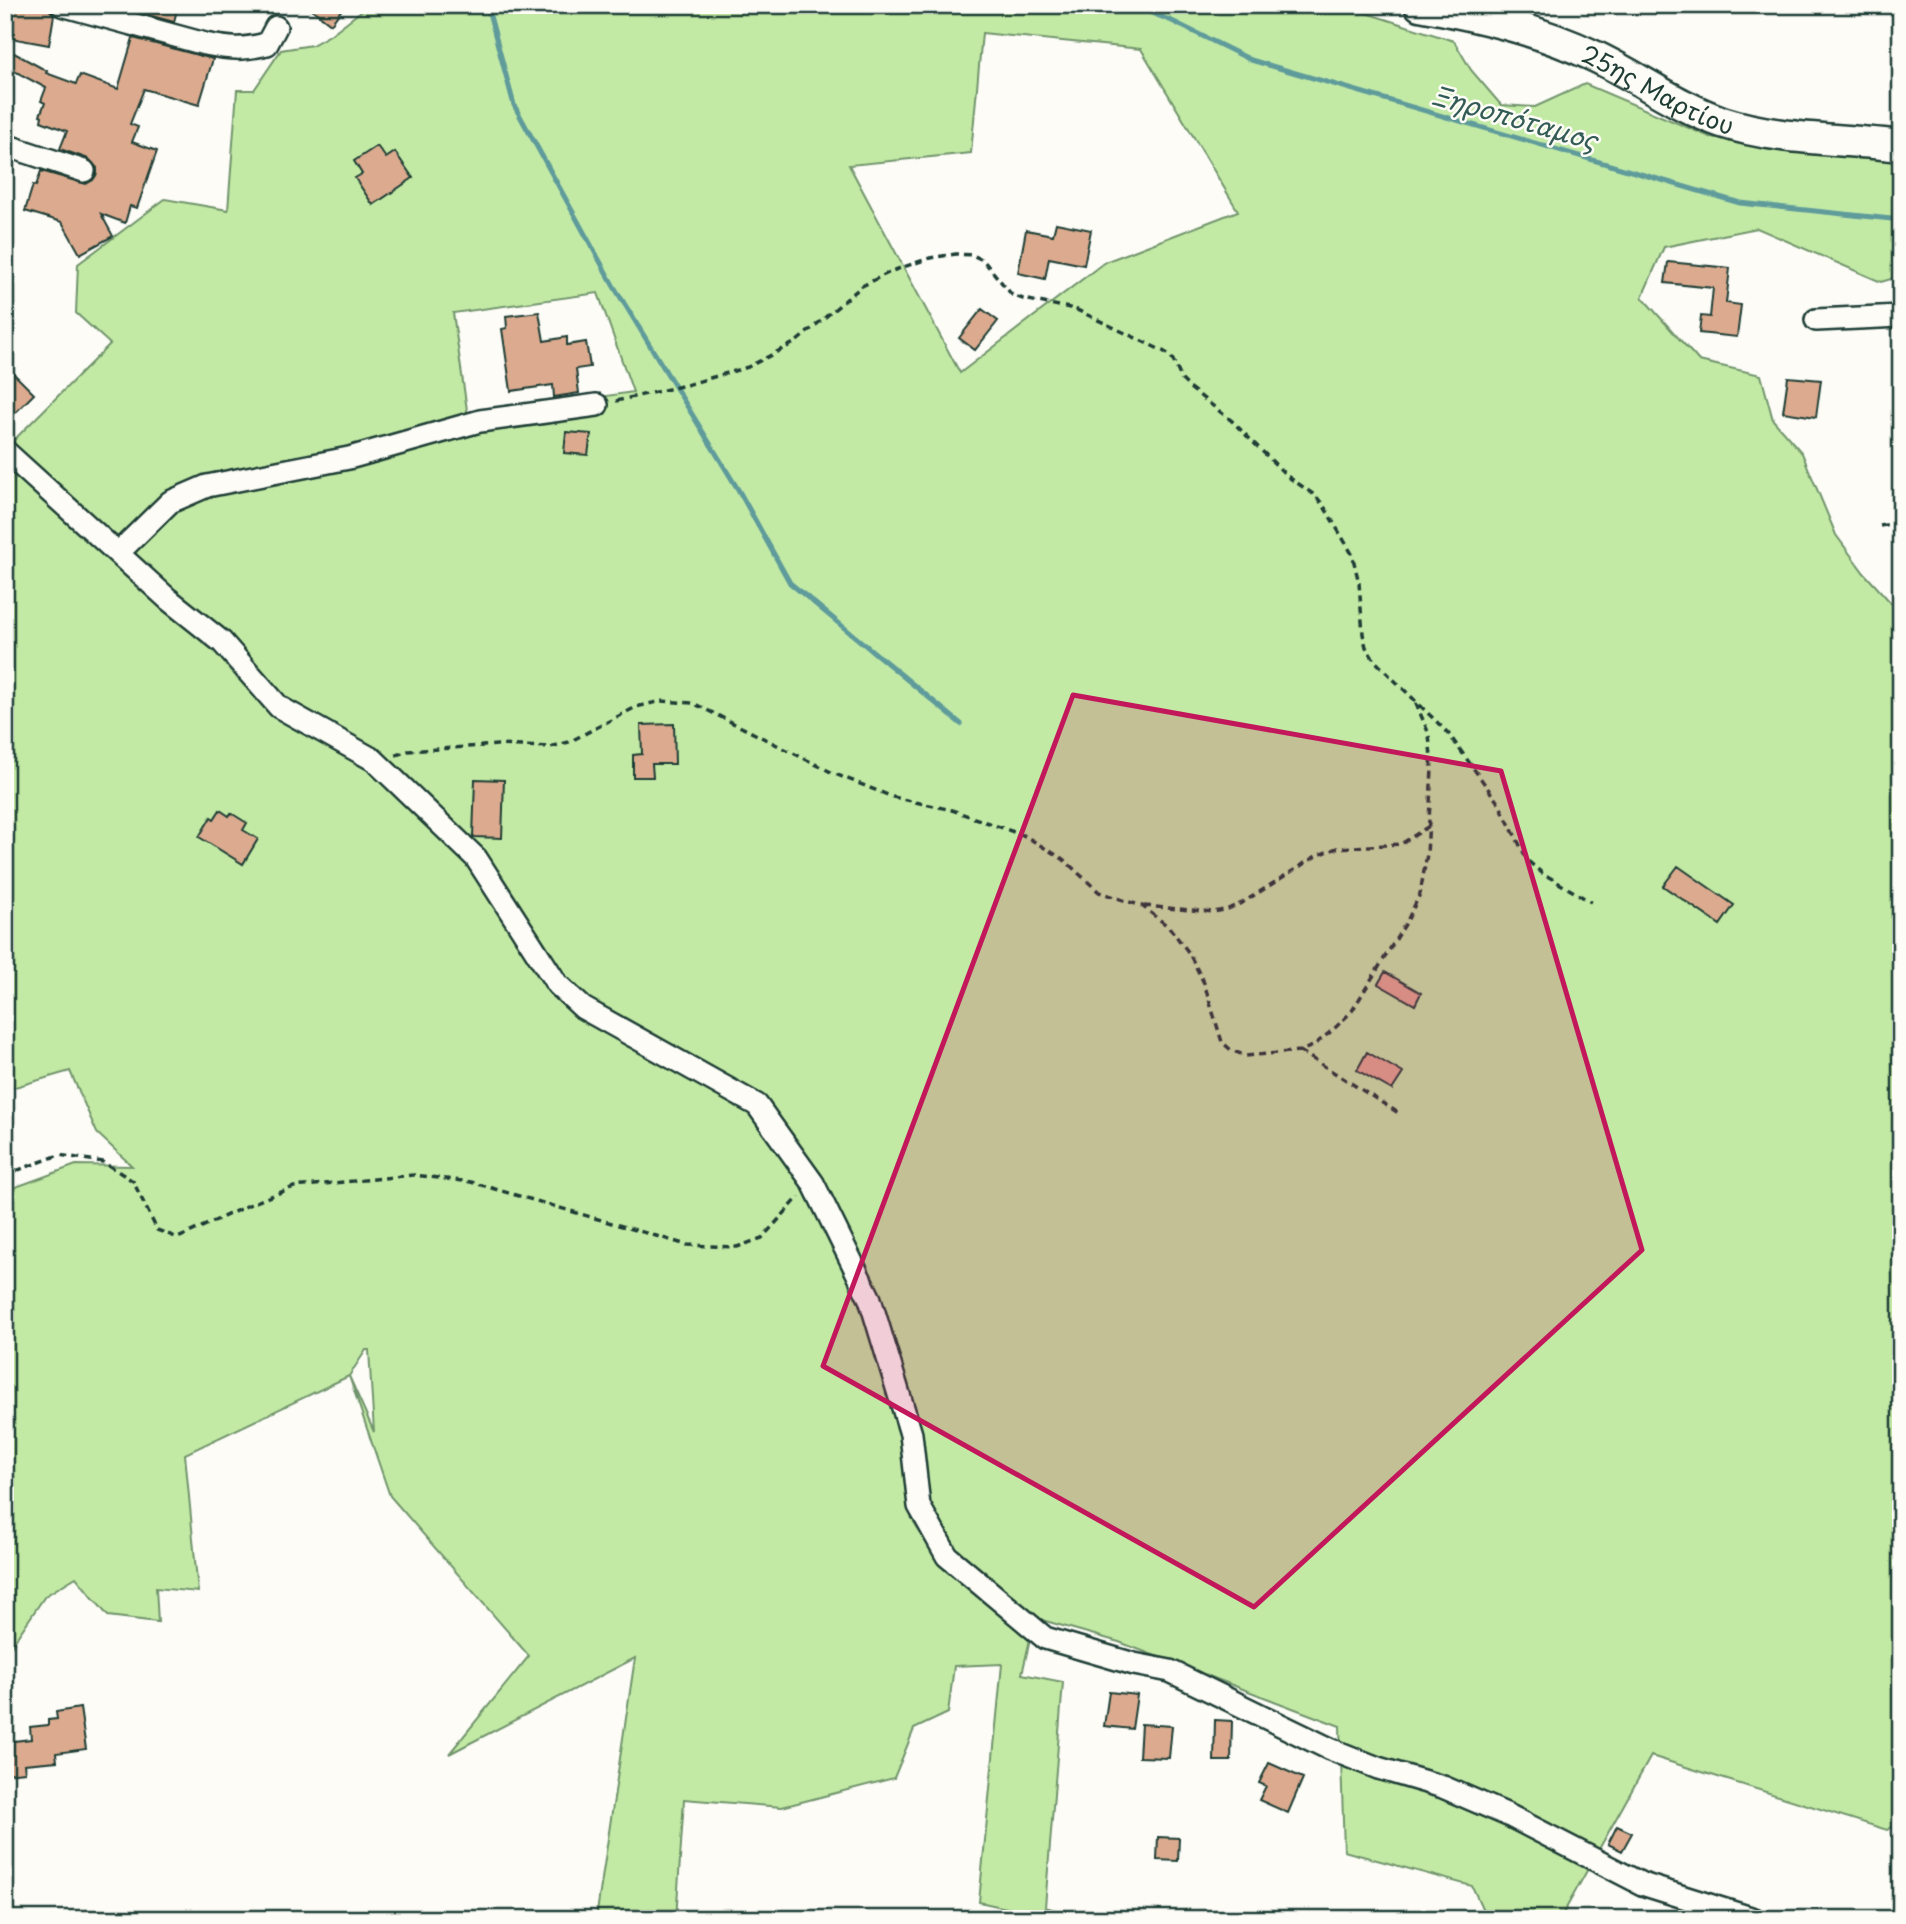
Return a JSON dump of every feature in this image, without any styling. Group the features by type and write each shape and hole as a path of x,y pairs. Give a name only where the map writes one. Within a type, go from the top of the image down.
{"main road":[{"name":"25ης Μαρτίου","path":"1420,5 1488,18 1548,37 1597,57 1685,106 1737,127 1778,136 1901,146"}],"street":[{"path":"62,5 205,44 245,50 267,44 276,27"},
{"path":"5,145 84,171"},
{"path":"1816,320 1901,317"},
{"path":"118,553 170,502 207,486 349,458 480,421 597,405"},
{"path":"5,451 168,599 222,642 279,707 374,760 476,858 556,984 583,1008 757,1105 813,1183 870,1299 911,1434 919,1506 947,1556 1045,1638 1134,1664 1170,1671 1330,1749 1378,1768 1443,1787 1508,1815 1642,1884 1754,1919"}],"path":[{"path":"597,405 748,368 796,342 862,286 892,271 930,258 956,254 972,255 991,268 1013,295 1076,309 1171,356 1182,380 1190,388 1231,421 1287,477 1316,496 1352,554 1359,583 1366,647 1374,660 1448,733 1499,804 1528,861 1542,873 1591,902"},
{"path":"1880,526 1901,522"},
{"path":"1142,906 1169,927 1189,953 1204,983 1222,1042 1231,1050 1246,1056 1300,1051 1313,1046 1352,1011 1420,894 1427,854 1432,769 1429,734 1414,699"},
{"path":"374,760 408,751 497,745 550,747 569,742 636,707 661,701 692,704 893,797 952,810 1025,836 1063,859 1100,892 1142,906 1214,912 1242,903 1316,856 1337,848 1401,844 1429,826"},
{"path":"1300,1051 1400,1114"},
{"path":"5,1175 59,1155 103,1162 132,1181 158,1230 178,1238 293,1187 414,1175 471,1182 687,1245 737,1247 762,1238 813,1183"}],"highlighted area":[{"path":"1073,695 1501,771 1642,1250 1254,1607 823,1366"}],"green space":[{"path":"369,5 1341,5 1454,41 1471,70 1501,105 1535,107 1585,84 1710,137 1901,161 1901,276 1881,282 1757,228 1664,247 1642,297 1699,361 1761,375 1773,420 1802,453 1836,535 1864,573 1901,614 1901,1823 1887,1830 1651,1756 1560,1919 1487,1919 1472,1886 1344,1851 1340,1726 1119,1642 1035,1618 1022,1674 1063,1682 1045,1907 1087,1919 1056,1919 979,1902 1002,1664 954,1666 948,1713 914,1729 894,1778 782,1807 684,1799 676,1919 596,1919 635,1658 449,1754 529,1656 390,1496 349,1376 185,1454 198,1592 156,1588 158,1622 108,1616 76,1577 45,1596 5,1655 5,1191 76,1165 132,1166 97,1133 70,1071 5,1090 5,432 13,441 110,344 76,313 78,264 165,199 228,210 237,90 254,90 281,50 312,45 330,35","holes":["982,33 1141,49 1238,211 1105,262 960,373 849,165 971,153","598,293 633,392 468,417 453,313","366,1350 369,1350 374,1432 349,1376"]}],"building":[{"path":"5,5 29,5 49,9 54,15 49,45 5,37"},
{"path":"143,5 178,5 174,22 141,13"},
{"path":"306,5 345,5 331,24"},
{"path":"133,38 213,59 199,105 144,89 130,124 138,127 132,142 157,151 137,208 130,206 125,223 101,214 113,236 80,254 62,222 25,211 33,185 36,186 41,171 86,184 93,180 97,168 89,159 60,149 67,131 41,121 40,115 45,103 41,101 46,88 5,66 5,48 47,71 46,73 76,84 80,75 118,89"},
{"path":"377,146 386,158 395,152 413,178 373,205 355,178 362,174 354,161"},
{"path":"1056,223 1091,230 1084,265 1049,258 1045,279 1018,273 1026,230 1053,235"},
{"path":"1668,262 1730,268 1726,303 1741,305 1737,337 1699,333 1701,316 1710,317 1713,288 1665,283"},
{"path":"982,309 998,321 975,350 959,338"},
{"path":"539,312 544,341 567,337 567,345 586,342 590,367 576,369 579,393 554,397 553,385 511,391 502,329 507,328 506,316"},
{"path":"5,365 34,394 5,423"},
{"path":"1788,377 1821,380 1816,417 1783,412"},
{"path":"566,432 591,434 588,455 564,453"},
{"path":"674,724 675,764 652,764 653,777 633,777 633,755 642,754 641,725"},
{"path":"475,779 504,780 502,838 473,837"},
{"path":"220,810 247,823 243,830 258,839 243,864 199,837 211,817 214,819"},
{"path":"1678,866 1734,905 1720,925 1663,886"},
{"path":"1385,972 1421,993 1415,1005 1378,984"},
{"path":"1367,1052 1403,1073 1392,1090 1357,1070"},
{"path":"1109,1692 1137,1695 1132,1729 1104,1726"},
{"path":"80,1708 86,1749 56,1753 57,1761 24,1764 25,1772 5,1774 5,1742 31,1739 30,1727 48,1725 48,1720 57,1719 56,1712"},
{"path":"1215,1720 1232,1721 1231,1761 1214,1761"},
{"path":"1141,1724 1172,1726 1169,1758 1139,1757"},
{"path":"1269,1763 1303,1778 1288,1813 1259,1800 1266,1786 1259,1783"},
{"path":"1617,1826 1632,1833 1622,1851 1608,1844"},
{"path":"1158,1837 1179,1838 1178,1861 1157,1860"}],"waterway":[{"path":"487,5 514,105 613,285 739,491 790,583 961,724"},
{"name":"Ξηροπόταμος","path":"1131,5 1172,21 1251,60 1740,203 1901,220"}]}
